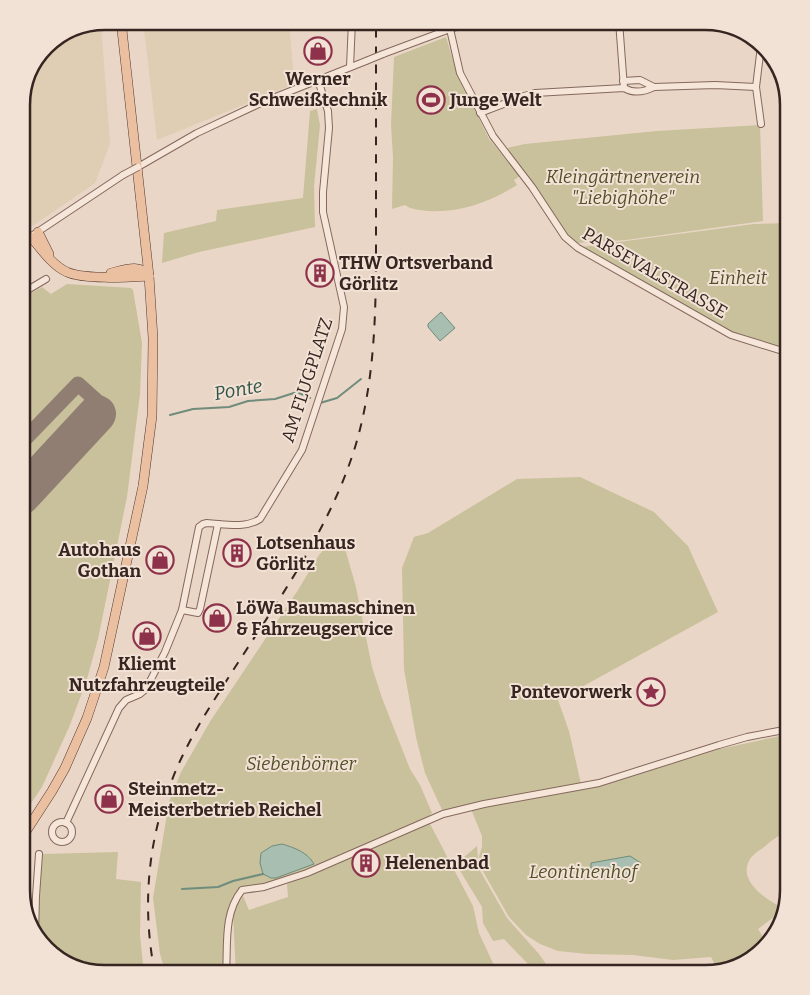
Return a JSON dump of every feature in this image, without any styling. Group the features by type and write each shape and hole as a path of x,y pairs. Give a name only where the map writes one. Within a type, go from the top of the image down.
{"main road":[{"path":"30,825 64,768 86,718 106,657 141,495 152,416 153,338 149,276 122,30"},
{"path":"34,234 51,259 67,273 97,276 149,276"},
{"path":"128,269 141,258 146,249"},
{"path":"97,276 141,268 149,276"}],"street":[{"path":"350,67 352,30"},
{"path":"30,237 123,175 197,133 318,80 447,30"},
{"name":"PARSEVALSTRASSE","path":"450,30 460,73 480,113 500,147 532,187 564,237 731,335 780,350"},
{"path":"620,30 624,88"},
{"path":"760,55 756,87 761,124"},
{"name":"AM FLUGPLATZ","path":"66,823 119,708 126,700 140,694 146,688 165,652 182,610 199,527 202,524 252,524 260,519 302,450 342,329 344,307 322,212 322,192 330,128 328,111 318,80"},
{"path":"623,81 640,80 654,87"},
{"path":"480,113 535,93 624,88 630,92 646,91 654,87 715,85 756,87"},
{"path":"30,289 46,279"},
{"path":"182,610 198,613 200,609 218,524"},
{"path":"226,965 230,914 234,901 242,890 264,887 306,873 461,808 598,783 719,745 780,731"},
{"path":"36,918 39,854"}],"shaded area":[{"path":"102,30 110,144 95,183 30,228 30,100 38,72 45,59 67,40 90,31"},
{"path":"144,30 290,30 293,69 292,81 287,87 157,140"},
{"path":"441,312 455,328 440,341 428,327 428,324"},
{"path":"282,844 304,853 314,864 276,878 263,874 260,863 261,853 272,846"},
{"path":"630,856 641,863 637,871 626,878 612,878 591,869 591,863"}],"green space":[{"name":"Junge Welt","path":"446,37 457,74 489,139 520,176 514,180 517,185 507,191 496,197 463,208 428,211 413,209 405,205 392,209 393,157 391,125 394,57"},
{"path":"317,109 320,125 314,187 315,227 199,252 162,263 164,233 216,221 217,210 303,198 310,111"},
{"name":"Kleingärtnerverein \"Liebighöhe\"","path":"760,125 763,221 626,240 575,243 565,234 503,149 525,144 657,131"},
{"name":"Einheit","path":"780,223 780,348 739,336 581,247 754,224"},
{"path":"67,284 131,288 133,290 142,343 140,394 127,497 98,639 87,679 70,725 42,787 30,805 30,294 42,287 51,294"},
{"path":"580,477 654,512 688,546 718,612 558,700 569,731 581,784 443,812 425,773 416,737 404,669 402,568 414,537 428,533 517,479"},
{"name":"Siebenbörner","path":"342,538 356,587 372,667 382,698 410,769 420,785 432,813 428,817 335,859 284,879 241,889 231,902 225,936 225,965 163,965 160,954 153,898 169,802 181,772 211,720 298,590 319,555 333,539"},
{"name":"Leontinenhof","path":"780,736 780,835 755,854 750,859 747,868 747,875 759,893 778,905 775,916 758,929 763,938 747,952 729,961 715,964 711,957 673,960 633,955 558,951 540,944 526,935 509,917 480,866 479,856 482,847 482,836 471,809 592,788 720,749"},
{"name":"Helenenbad","path":"429,822 473,906 479,933 494,965 236,965 233,915 237,904 243,896 249,910 288,897 287,884"},
{"path":"477,846 479,869 507,918 547,965 528,965 504,939 493,941 483,923 482,907 456,864"},
{"path":"118,852 116,879 141,882 140,935 143,965 105,965 86,962 67,955 52,943 37,921 41,854"}],"waterway":[{"name":"Ponte","path":"320,403 337,398 361,379"},
{"name":"Ponte","path":"170,415 193,409 229,407 248,401 275,399 297,392 310,398"},
{"name":"Siebenbörner","path":"182,889 218,887 233,881 263,874"}],"taxiway":[{"path":"30,434 78,384 98,402 97,414"}],"runway":[{"path":"30,486 97,414"}],"railway":[{"path":"154,965 149,925 149,876 157,827 172,780 203,718 281,597 316,538 345,476 363,417 372,362 375,307 376,30"}],"place":[{"name":"Werner Schweißtechnik","path":"318,51"},
{"name":"Junge Welt","path":"431,100"},
{"name":"THW Ortsverband Görlitz","path":"320,273"},
{"name":"Lotsenhaus Görlitz","path":"237,553"},
{"name":"Autohaus Gothan","path":"160,560"},
{"name":"LöWa Baumaschinen & Fahrzeugservice","path":"217,618"},
{"name":"Kliemt Nutzfahrzeugteile","path":"147,636"},
{"name":"Pontevorwerk","path":"651,692"},
{"name":"Steinmetz- Meisterbetrieb Reichel","path":"109,799"},
{"name":"Helenenbad","path":"366,863"}]}
